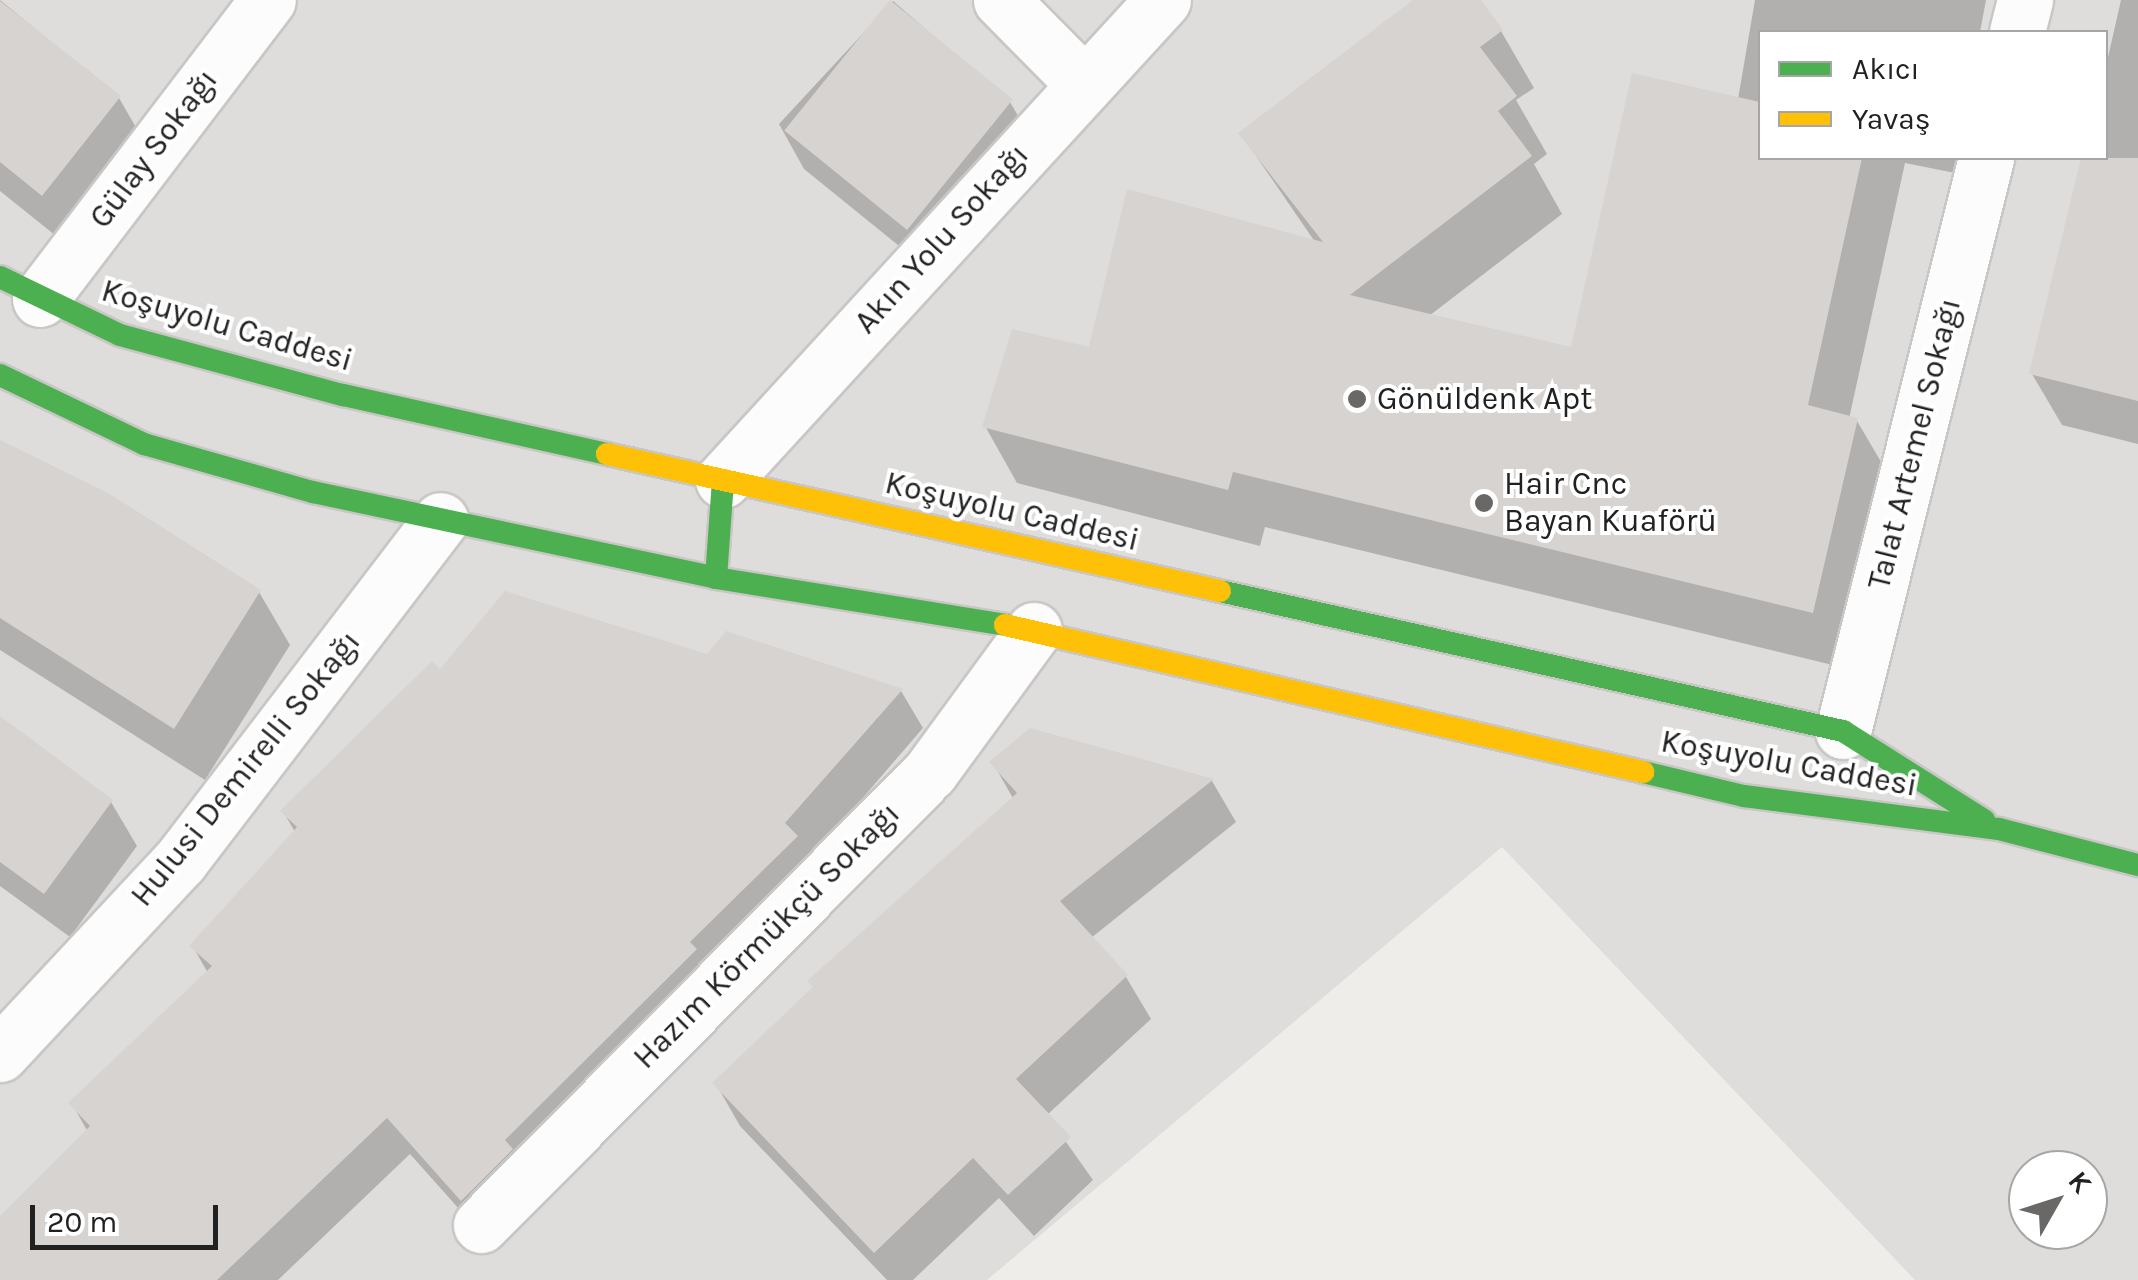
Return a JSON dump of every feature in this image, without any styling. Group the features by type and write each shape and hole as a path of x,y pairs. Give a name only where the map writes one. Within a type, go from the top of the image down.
{"street":[{"name":"Gülay Sokağı","path":"20,300 268,0"},
{"path":"1001,0 1084,84"},
{"name":"Akın Yolu Sokağı","path":"724,480 1164,0"},
{"path":"2018,30 2026,0"},
{"name":"Talat Artemel Sokağı","path":"1843,731 1986,160"},
{"name":"Koşuyolu Caddesi","path":"20,300 120,335 343,395 1843,731 1999,829"},
{"name":"Koşuyolu Caddesi","path":"0,375 144,444 441,520 716,578 1034,630 1744,796 1999,829 2138,866"},
{"path":"716,578 724,480"},
{"name":"Hulusi Demirelli Sokağı","path":"0,1054 180,862 441,520"},
{"name":"Hazım Körmükçü Sokağı","path":"481,1225 930,772 1034,630"}],"shaded area":[{"path":"0,0 2138,0 2138,1280 1915,1280 1502,847 987,1280 0,1280"}],"building":[{"path":"890,0 1013,99 907,230 784,131"},
{"path":"1413,0 1481,0 1503,30 1480,47 1517,96 1498,111 1532,156 1350,295 1571,347 1632,73 1758,102 1758,160 1862,160 1808,405 1858,418 1813,613 1233,472 1228,490 982,427 1012,329 1089,347 1127,189 1323,242 1238,133"},
{"path":"0,1 121,96 42,196 0,162"},
{"path":"2138,158 2138,401 2029,374 2081,160"},
{"path":"0,440 108,493 261,590 174,729 0,618"},
{"path":"505,591 707,654 726,631 903,689 785,823 798,836 690,942 697,949 505,1140 513,1149 461,1201 387,1118 217,1280 0,1280 0,1216 90,1126 68,1103 212,966 189,946 297,827 280,811 432,661 440,669"},
{"path":"0,716 113,800 44,894 0,862"},
{"path":"1030,728 1214,779 1060,901 1128,975 1016,1079 1071,1137 1008,1195 973,1158 874,1253 712,1083 813,987 807,981 1017,793 989,762"}],"traffic: fast":[{"path":"0,277 120,335 343,395 607,454"},
{"path":"0,375 144,444 313,492 716,578 1005,625"},
{"path":"716,578 723,480"},
{"path":"1220,591 1843,731 1984,820"},
{"path":"1643,772 1744,796 1999,829 2138,865"}],"traffic: slow":[{"path":"607,454 1220,591"},
{"path":"1005,625 1643,772"}],"place":[{"name":"Gönüldenk Apt","path":"1357,399"},
{"name":"Hair Cnc Bayan Kuaförü","path":"1484,503"}]}
